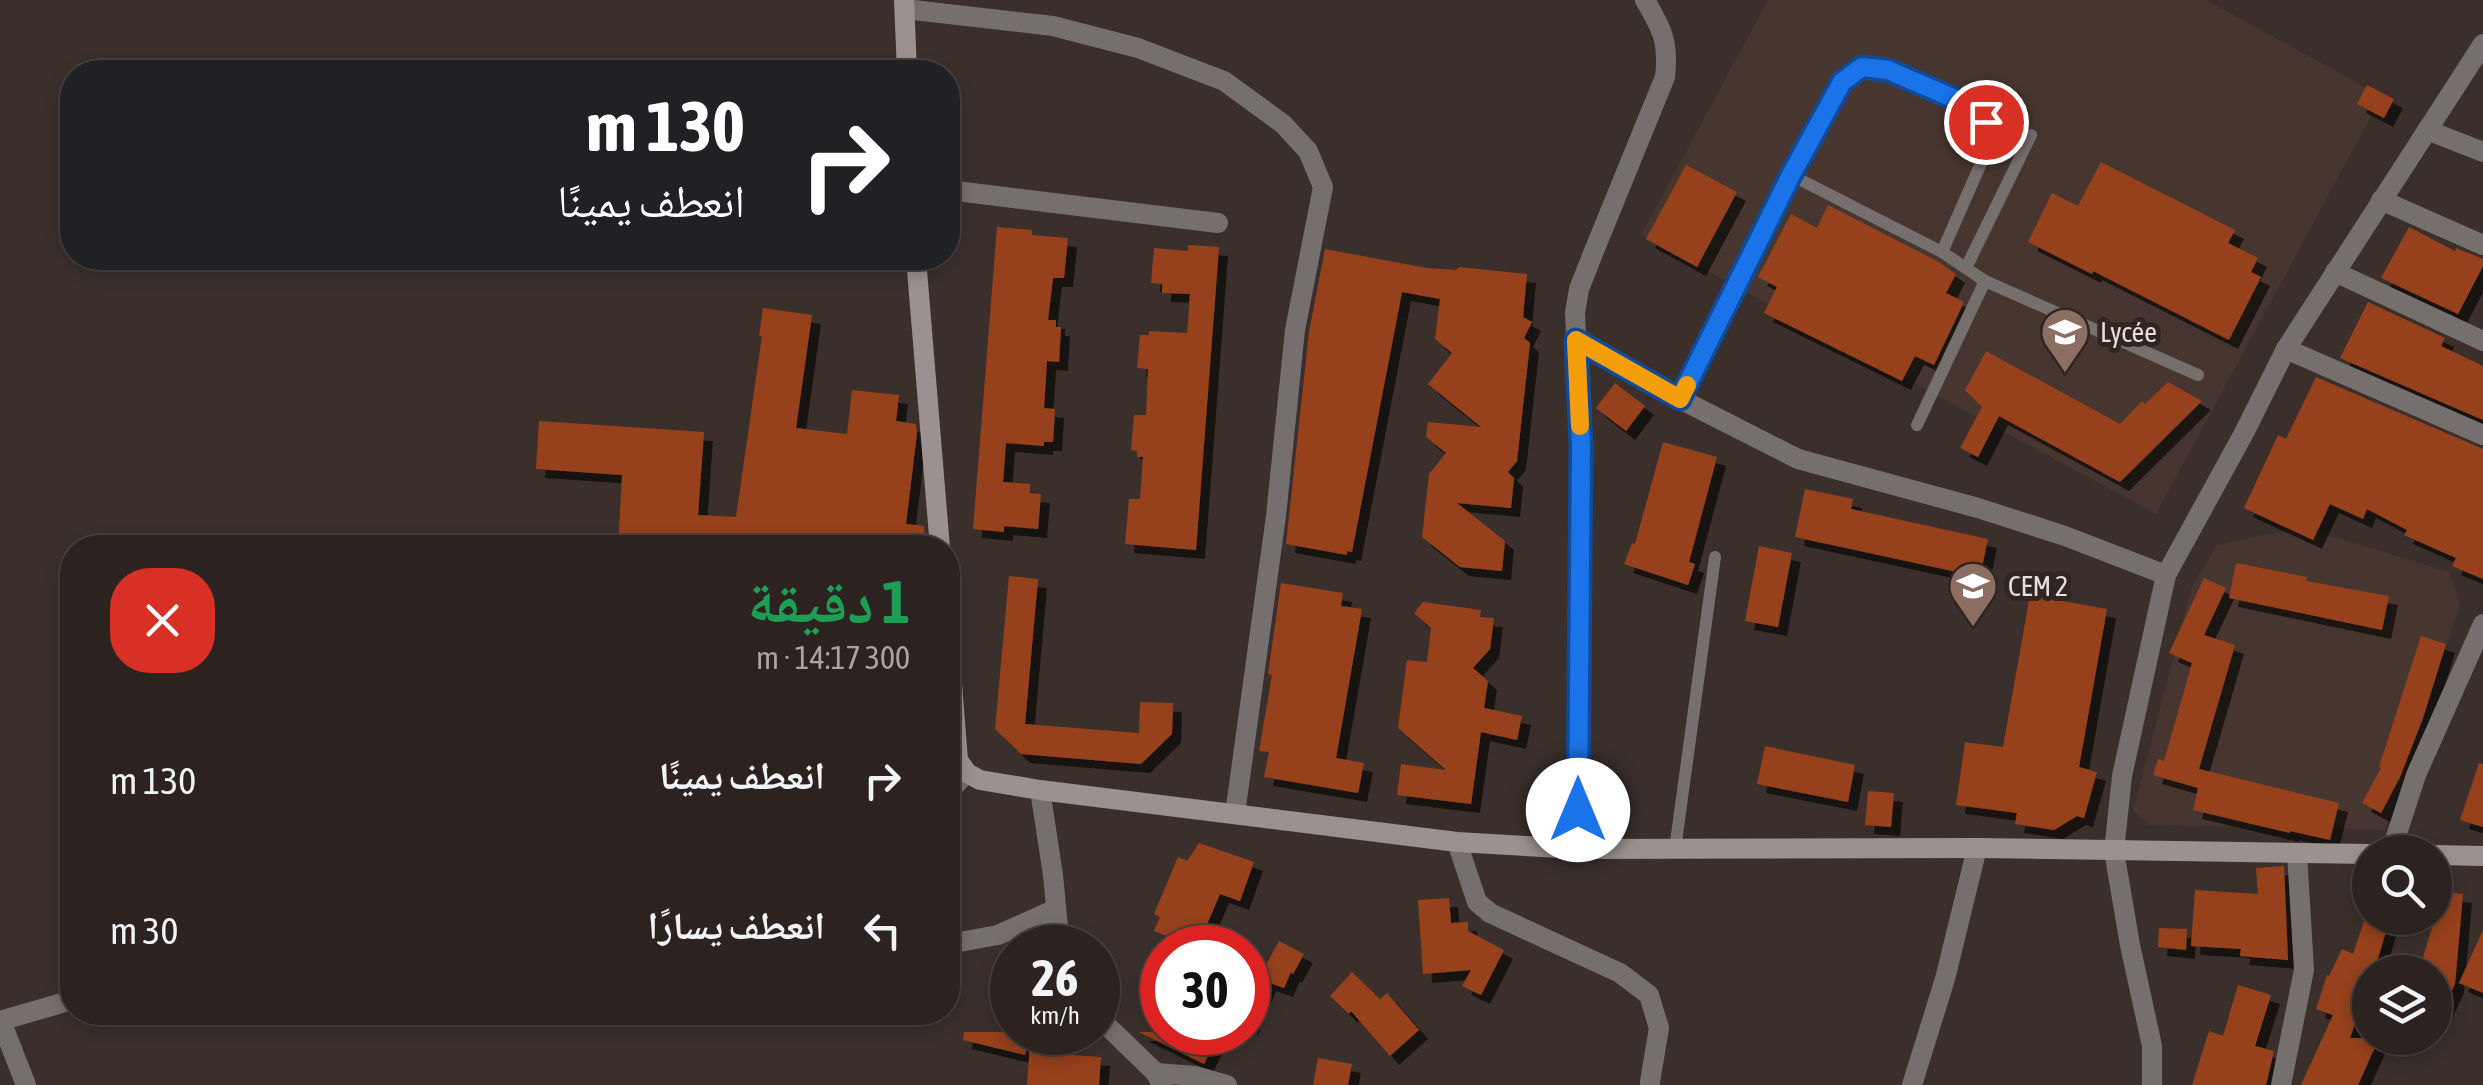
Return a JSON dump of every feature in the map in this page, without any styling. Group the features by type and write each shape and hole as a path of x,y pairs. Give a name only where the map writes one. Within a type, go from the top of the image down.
{"street":[{"path":"1578,848 1581,445 1576,313 1579,290 1666,77 1668,52 1660,26 1645,0"},
{"path":"906,60 904,4 1052,26 1138,48 1224,81 1282,124 1308,151 1322,187 1295,330 1276,516 1235,814"},
{"path":"2152,1085 2152,1046 2114,850 2122,776 2166,575 2286,349 2483,44"},
{"path":"2427,130 2483,152"},
{"path":"960,191 1218,223"},
{"path":"2381,200 2483,244"},
{"path":"917,270 939,535"},
{"path":"2335,272 2483,342"},
{"path":"1576,340 1798,459 1978,508 2166,575"},
{"path":"2286,349 2483,435"},
{"path":"2397,835 2416,775 2476,654 2483,624"},
{"path":"960,763 967,773 980,780 1040,790 1457,842 1578,848 2352,854"},
{"path":"960,780 967,773"},
{"path":"1040,790 1058,925"},
{"path":"1457,842 1477,902 1490,913 1620,973 1649,995 1659,1028 1650,1082"},
{"path":"1912,1085 1945,979 1978,848"},
{"path":"2281,1085 2304,970 2297,853"},
{"path":"2452,856 2483,856"},
{"path":"960,942 998,936 1056,909"},
{"path":"26,1085 0,1021 60,1004"},
{"path":"1120,1039 1159,1079 1196,1076 1228,1085"}],"lane":[{"path":"1680,399 1791,175 1842,82 1862,67 1888,70 1971,106 1986,122 1989,145 1942,252"},
{"path":"1966,268 2031,136"},
{"path":"1791,175 1942,252 1986,282 2198,375"},
{"path":"1918,426 1986,282"},
{"path":"1675,848 1715,557"}],"shaded area":[{"name":"Lycée","path":"1768,0 2206,0 2382,96 2156,514 1641,235"},
{"path":"2301,527 2449,572 2460,605 2385,830 2149,825 2133,811 2192,586 2217,545"}],"building":[{"path":"2367,85 2394,99 2384,118 2357,104"},
{"path":"2101,162 2235,230 2228,243 2258,258 2251,272 2261,277 2229,340 2028,242 2052,193 2078,206"},
{"path":"1686,165 1737,192 1697,267 1646,239"},
{"path":"1828,205 1956,274 1946,293 1964,302 1934,365 1915,356 1902,381 1764,313 1777,287 1758,277 1791,214 1817,228"},
{"path":"997,227 1068,238 1064,278 1053,278 1048,320 1056,320 1056,327 1061,327 1059,362 1047,361 1044,408 1055,409 1053,442 1044,442 1044,446 1006,443 1003,482 1030,484 1030,493 1041,494 1038,529 1004,526 1004,532 973,529"},
{"path":"2409,227 2455,251 2456,248 2483,259 2458,314 2381,278"},
{"path":"1188,245 1219,247 1196,550 1125,544 1129,499 1140,499 1143,457 1137,457 1137,451 1131,450 1134,415 1146,415 1148,369 1137,368 1140,335 1149,335 1149,331 1187,333 1190,294 1162,293 1162,284 1151,283 1154,248 1188,251"},
{"path":"1325,249 1427,268 1527,274 1523,317 1532,322 1524,338 1530,343 1517,461 1508,472 1514,478 1511,508 1457,503 1505,541 1502,571 1460,567 1422,537 1429,474 1446,453 1426,437 1428,422 1481,427 1428,384 1452,353 1435,339 1440,299 1402,292 1352,552 1347,551 1347,555 1286,544 1309,332"},
{"path":"2368,302 2445,338 2441,346 2483,366 2483,420 2340,358"},
{"path":"763,308 812,315 796,428 847,434 852,390 899,395 896,421 916,424 917,433 906,524 924,526 924,535 619,535 622,475 536,469 539,421 704,432 698,515 736,517"},
{"path":"1986,351 2120,424 2168,382 2202,401 2120,482 1999,416 1978,457 1960,448 1982,407 1965,390"},
{"path":"2316,377 2483,449 2483,579 2452,566 2456,558 2404,535 2407,530 2367,509 2363,519 2330,504 2313,540 2244,508 2278,435 2286,439"},
{"path":"1615,383 1645,406 1626,431 1596,408"},
{"path":"1663,442 1717,457 1689,562 1695,564 1688,585 1624,564 1632,543 1635,544"},
{"path":"1805,489 1853,499 1851,509 1988,539 1980,577 1795,537"},
{"path":"1759,546 1792,553 1778,627 1745,621"},
{"path":"2236,563 2389,596 2382,630 2229,598"},
{"path":"1009,576 1038,579 1025,724 1139,733 1140,702 1173,703 1172,734 1141,764 1021,754 995,729"},
{"path":"2204,578 2226,588 2204,635 2235,645 2199,769 2339,803 2330,840 2193,810 2198,788 2153,775 2158,759 2164,761 2192,663 2169,653"},
{"path":"1281,583 1343,593 1341,606 1362,609 1336,758 1364,763 1358,793 1264,777 1269,752 1259,751 1272,675 1268,674"},
{"path":"2030,595 2107,609 2079,767 2097,772 2084,818 2077,816 2054,830 2015,824 2017,813 1956,805 1965,742 2003,747"},
{"path":"1423,602 1481,610 1480,617 1494,618 1490,649 1473,668 1488,681 1484,708 1522,716 1517,740 1481,732 1471,804 1397,795 1401,764 1446,770 1398,728 1407,660 1427,662 1431,628 1414,613"},
{"path":"2421,636 2446,644 2423,718 2381,813 2362,803 2381,768"},
{"path":"1765,746 1855,765 1848,802 1757,784"},
{"path":"2479,763 2483,764 2483,827 2460,820"},
{"path":"1868,791 1894,793 1891,827 1865,825"},
{"path":"1199,843 1254,862 1240,901 1220,894 1207,925 1157,925 1160,917 1154,914 1178,857 1187,861"},
{"path":"2284,866 2288,960 2240,956 2241,949 2191,946 2195,890 2258,894 2256,868"},
{"path":"2452,893 2463,894 2452,990 2452,955 2424,955 2430,935 2452,935"},
{"path":"1449,898 1451,923 1468,922 1468,931 1504,950 1481,995 1462,986 1471,970 1423,974 1418,900"},
{"path":"2159,928 2187,929 2186,950 2158,947"},
{"path":"2483,930 2483,993 2459,983"},
{"path":"2359,935 2385,935 2379,955 2352,955 2352,1055 2371,1055 2358,1085 2301,1085 2333,1015 2316,1009 2327,975 2342,949 2353,954"},
{"path":"1279,941 1304,954 1284,988 1270,983 1270,958"},
{"path":"1352,972 1380,999 1387,993 1419,1030 1390,1056 1351,1011 1349,1014 1330,996"},
{"path":"2238,985 2271,995 2255,1046 2274,1051 2266,1085 2192,1085 2209,1031 2223,1036"},
{"path":"964,1032 990,1032 990,1047 963,1040"},
{"path":"1029,1055 1101,1057 1099,1085 1027,1085"},
{"path":"1186,1055 1208,1055 1204,1064"},
{"path":"1318,1058 1352,1064 1348,1085 1313,1085"}],"slow traffic":[{"path":"1580,426 1576,340 1680,399 1687,385"}],"place":[{"name":"Lycée","path":"2065,374"},
{"name":"CEM 2","path":"1973,628"}],"route":[{"path":"1578,810 1581,445 1576,340 1680,399 1791,175 1842,82 1862,67 1888,70 1971,106 1986,122"}]}
